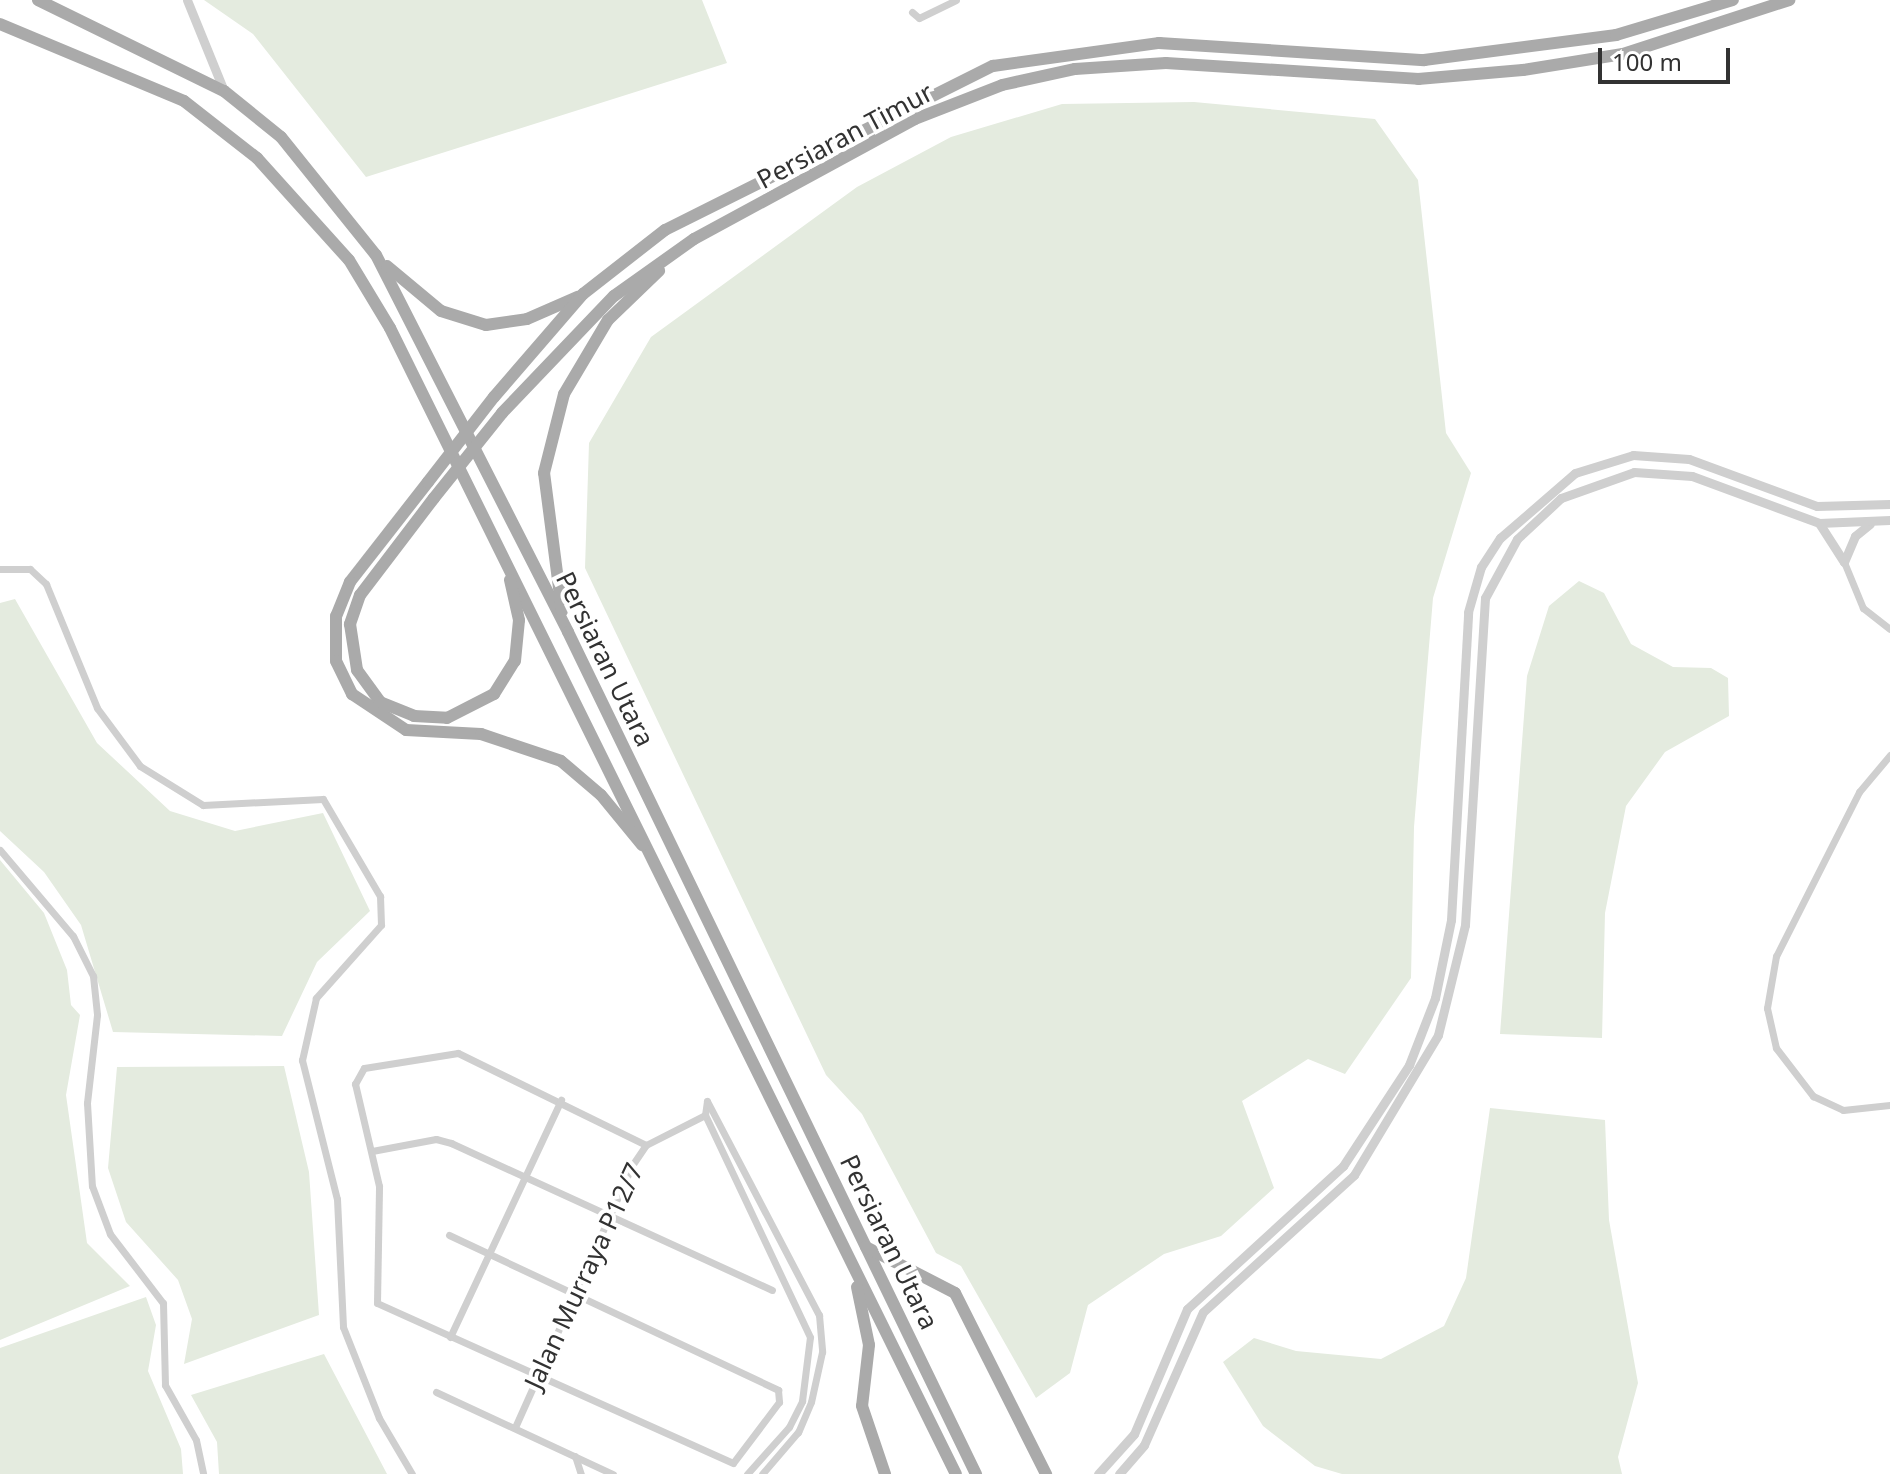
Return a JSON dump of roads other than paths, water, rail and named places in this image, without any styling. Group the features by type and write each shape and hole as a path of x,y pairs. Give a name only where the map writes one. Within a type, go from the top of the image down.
{"main road":[{"name":"Persiaran Utara","path":"38,0 224,91 281,137 376,255 568,632 976,1474"},
{"name":"Persiaran Timur","path":"656,863 601,795 561,761 493,736 406,730 352,694 336,661 336,616 350,582 494,397 583,294 710,203 993,66 1159,43 1424,60 1616,35 1733,0"},
{"name":"Persiaran Timur","path":"504,556 518,642 515,661 494,694 464,713 431,718 397,710 366,687 350,649 360,595 502,413 614,296 694,239 915,119 1046,75 1166,63 1418,79 1523,70 1623,54 1789,0"},
{"name":"Persiaran Utara","path":"0,24 134,74 184,101 257,158 349,260 504,556 956,1474"},
{"path":"568,632 544,473 564,394 608,320 694,239"},
{"path":"376,255 441,311 486,325 527,319 583,294"},
{"path":"866,1247 955,1293 1043,1469 1052,1474"},
{"path":"851,1262 867,1322 862,1406 885,1474"}],"street":[{"path":"187,0 224,91"},
{"path":"912,12 919,18 956,0"},
{"path":"1098,1474 1134,1434 1187,1309 1343,1166 1409,1065 1435,998 1451,920 1468,612 1481,567 1500,538 1575,473 1633,455 1689,459 1817,506 1889,504"},
{"path":"1119,1474 1144,1445 1203,1312 1354,1175 1438,1035 1465,925 1485,598 1517,539 1561,498 1634,472 1692,476 1819,523 1890,520"},
{"path":"1844,562 1855,536 1873,522"},
{"path":"1819,523 1844,562 1863,608 1890,629"},
{"path":"0,569 30,569 46,584 97,708 140,766 203,805 323,799 380,896 381,925 316,998 302,1060 337,1199 343,1327 379,1418 412,1474"},
{"path":"1890,755 1859,792 1776,956 1767,1008 1781,1057 1813,1096 1843,1110 1890,1105"},
{"path":"0,850 73,936 93,976 97,1015 87,1103 92,1186 110,1234 163,1303 165,1385 196,1440 203,1474"},
{"path":"449,1235 769,1384 779,1402 728,1464 384,1307 376,1295 379,1186 355,1084 364,1068 458,1053 561,1100 646,1145"},
{"path":"450,1337 561,1100"},
{"path":"747,1474 789,1427 802,1401 810,1337 705,1115 702,1105 710,1102 819,1315 822,1352 811,1402 798,1432 762,1474"},
{"name":"Jalan Murraya P12/7","path":"516,1425 573,1293 646,1145 705,1115"},
{"path":"372,1151 436,1139 526,1176 610,1218 772,1290"},
{"path":"436,1392 516,1425 613,1474"},
{"path":"575,1456 581,1474"}]}
